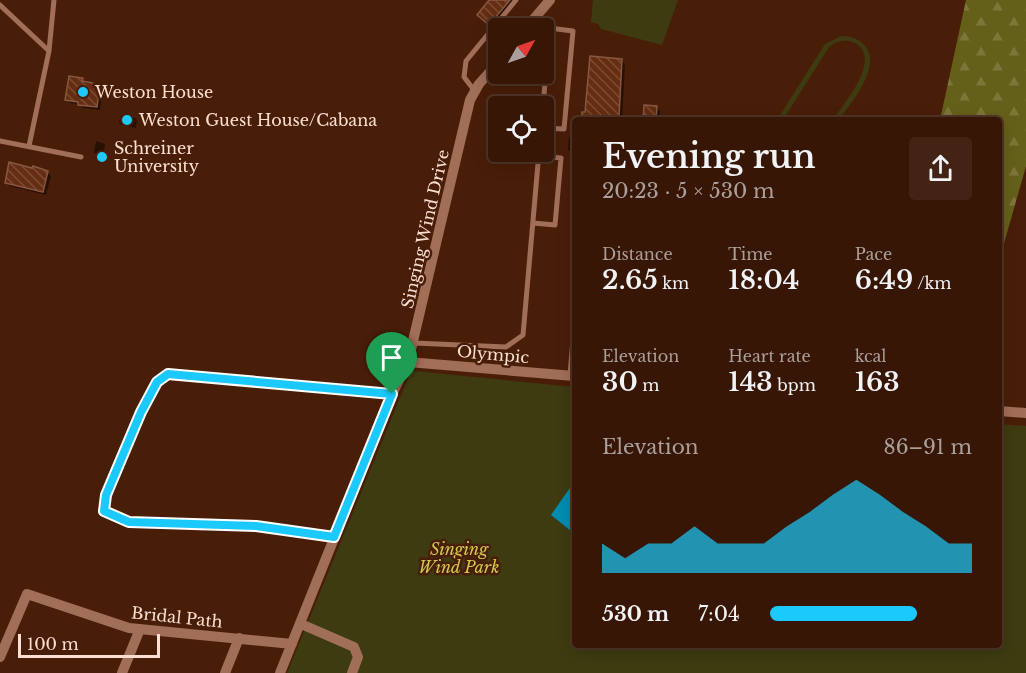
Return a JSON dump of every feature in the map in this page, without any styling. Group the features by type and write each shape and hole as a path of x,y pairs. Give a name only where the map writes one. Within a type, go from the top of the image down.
{"street":[{"path":"537,16 550,0"},
{"name":"Singing Wind Drive","path":"280,673 392,394 408,362 470,100 488,76"},
{"name":"Olympic","path":"408,362 572,376"},
{"path":"1002,411 1026,411"},
{"name":"Bridal Path","path":"0,657 27,594 129,628 292,644"},
{"path":"301,624 354,647 358,657 352,673"},
{"path":"122,673 140,629"},
{"path":"225,673 239,638"}],"lane":[{"path":"29,147 50,51 54,0"},
{"path":"475,92 464,77 466,61 516,0"},
{"path":"0,5 50,51"},
{"path":"554,29 573,31 564,129 554,129"},
{"path":"0,141 81,157"},
{"path":"533,223 555,225 561,158 554,157"},
{"path":"414,343 506,347 523,335 538,162"},
{"path":"334,537 256,526 129,522 104,511 106,495 141,412 157,382 168,374 392,394"}],"green space":[{"path":"593,0 678,0 662,45 601,29 598,24 591,22"},
{"path":"966,0 1026,0 1026,166 1002,250 1002,117 941,117"},
{"path":"841,36 855,38 866,47 870,56 870,65 857,95 841,117 835,117 859,81 865,59 863,50 855,43 845,40 829,47 785,117 779,117 825,44"},
{"name":"Singing Wind Park","path":"414,371 572,387 572,648 1002,648 1002,424 1026,426 1026,673 287,673 409,376"}],"water":[{"path":"572,485 572,530 551,515"}],"building":[{"path":"489,0 510,0 495,18 488,18 488,24 477,15"},
{"path":"590,56 622,59 619,117 581,117 582,112 585,112"},
{"name":"Weston House","path":"69,76 103,85 102,92 99,92 97,107 78,105 78,102 65,100"},
{"path":"644,105 657,106 656,117 643,117"},
{"path":"9,162 48,171 43,192 5,183"}],"place":[{"name":"Weston House","path":"83,92"},
{"name":"Weston Guest House/Cabana","path":"127,120"},
{"name":"Schreiner University","path":"102,157"}],"route":[{"path":"168,374 392,394 334,537 256,526 129,522 104,511 106,495 141,412 157,382 168,374"}]}
